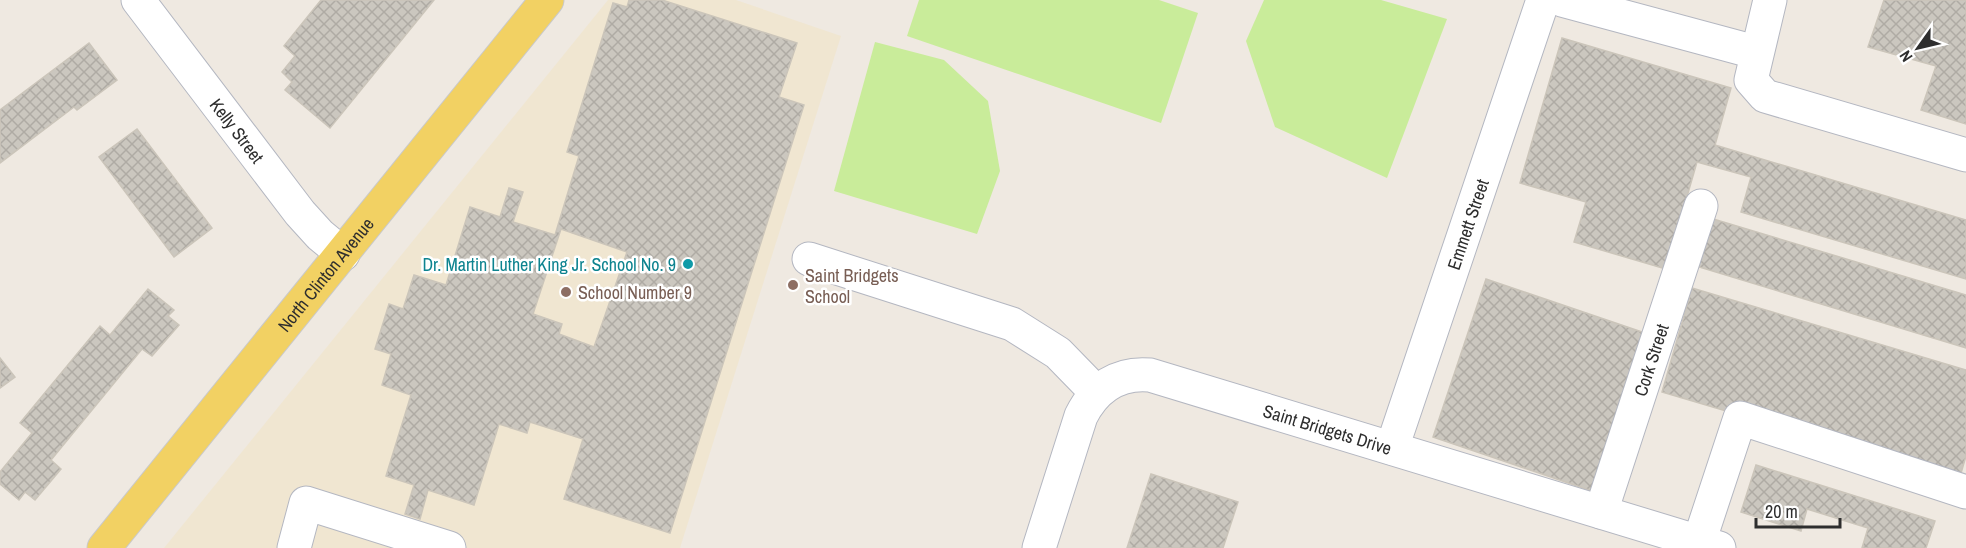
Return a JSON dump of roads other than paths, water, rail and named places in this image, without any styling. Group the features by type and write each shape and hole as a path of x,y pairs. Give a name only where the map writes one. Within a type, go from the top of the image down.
{"main road":[{"name":"North Clinton Avenue","path":"104,548 548,0"}],"street":[{"name":"Kelly Street","path":"138,0 300,213 320,235 343,254"},
{"name":"Emmett Street","path":"1392,448 1543,0"},
{"path":"1562,0 1759,41 1765,96 1966,155"},
{"name":"Cork Street","path":"1601,512 1701,206"},
{"path":"810,260 1012,324 1058,353 1096,392"},
{"name":"Saint Bridgets Drive","path":"1039,548 1081,416 1096,392 1121,376 1150,375 1709,545"},
{"path":"1709,545 1740,418 1966,492"},
{"path":"294,548 306,503 449,548"}],"place":[{"name":"Dr. Martin Luther King Jr. School No. 9","path":"688,264"},
{"name":"Saint Bridgets School","path":"793,285"},
{"name":"School Number 9","path":"566,292"}]}
